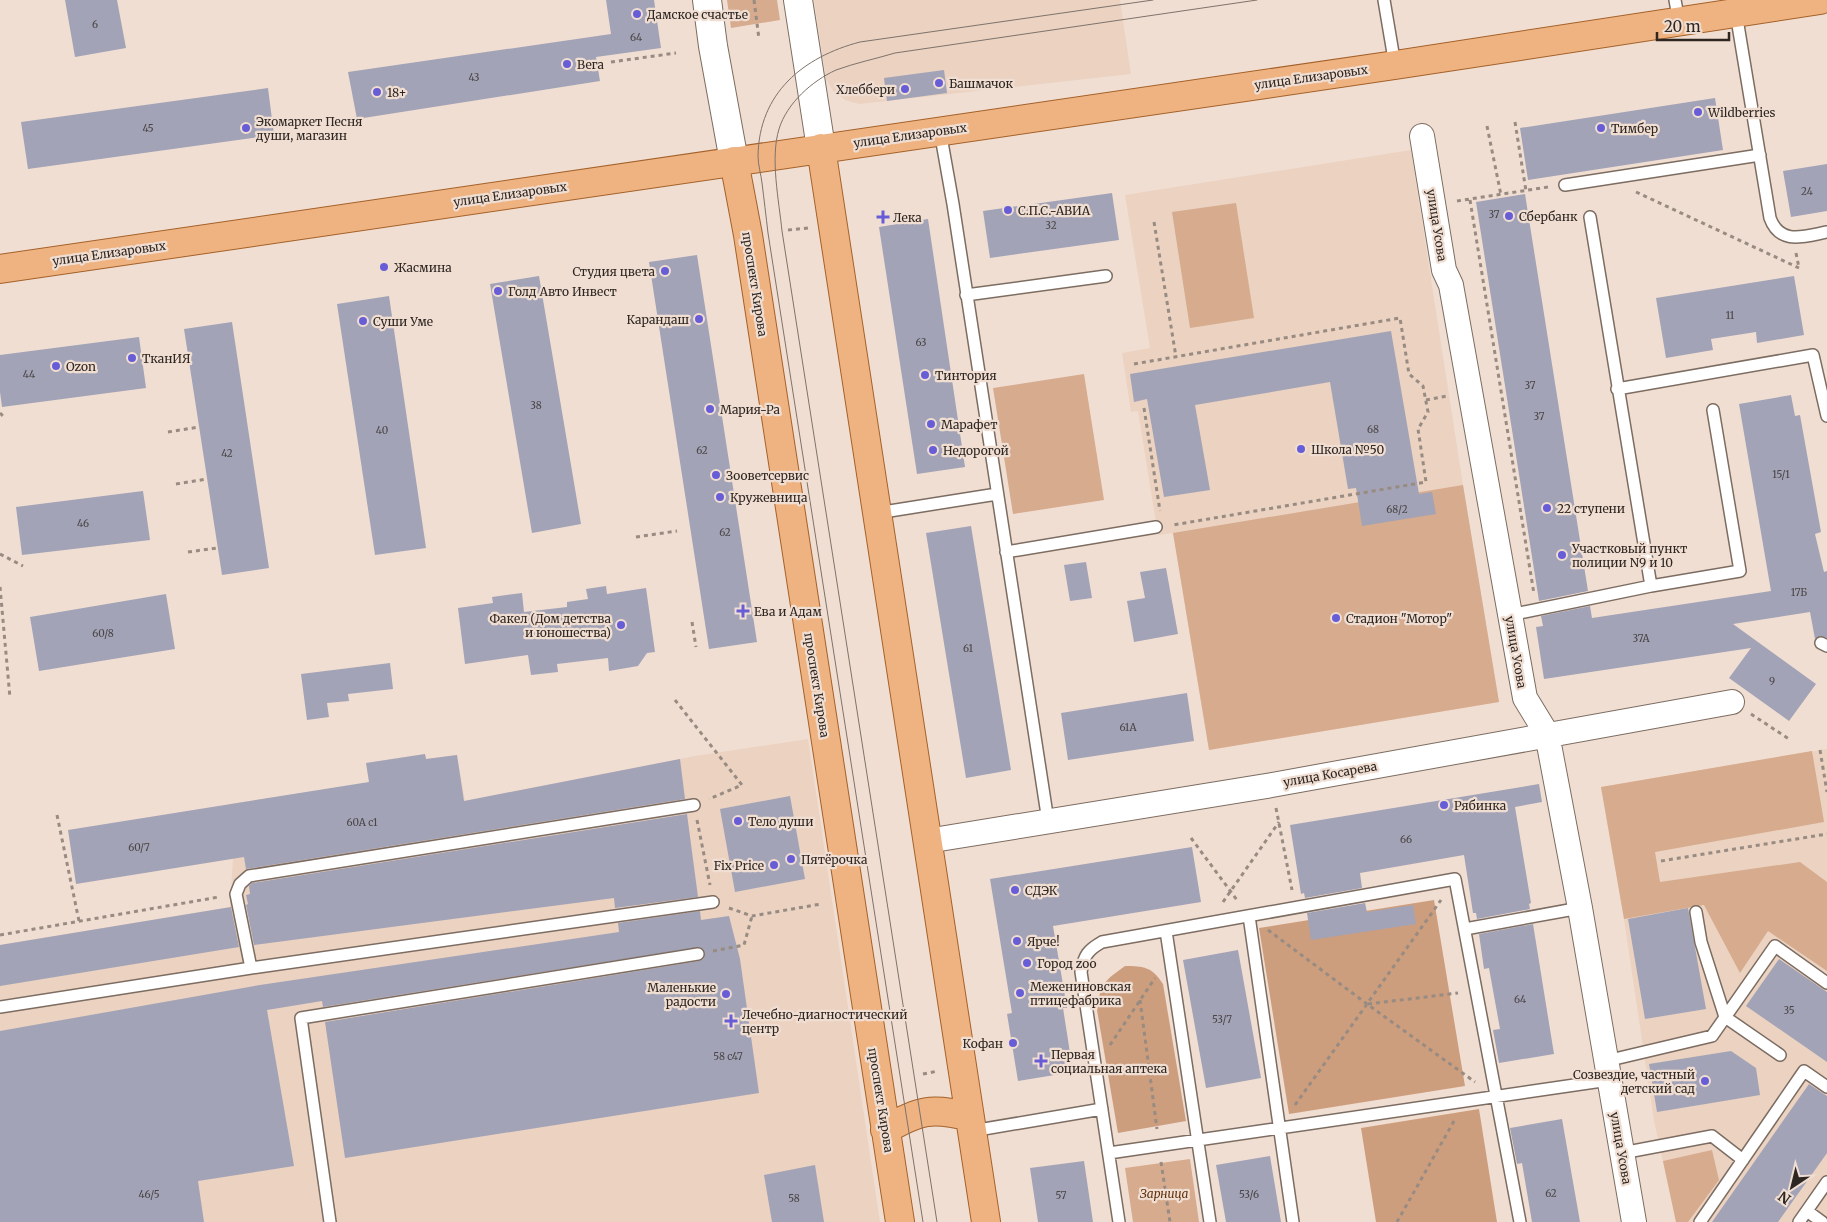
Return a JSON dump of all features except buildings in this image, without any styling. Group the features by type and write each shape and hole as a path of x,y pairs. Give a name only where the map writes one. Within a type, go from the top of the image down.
{"main road":[{"name":"проспект Кирова","path":"706,0 748,235 900,1222"},
{"path":"798,0 986,1222"},
{"name":"улица Елизаровых","path":"0,269 1396,65 1677,11 1736,13 1820,0"},
{"path":"885,1130 907,1117 920,1113 947,1111 971,1124"}],"street":[{"name":"улица Усова","path":"1422,136 1444,270 1451,285 1525,698 1547,734 1580,908 1634,1222"},
{"name":"улица Косарева","path":"927,841 1272,785 1732,702"}],"lane":[{"path":"1384,0 1396,65"},
{"path":"1736,13 1770,218 1773,226 1778,232 1793,238 1827,232"},
{"path":"940,131 953,204 1048,821"},
{"path":"1566,185 1760,155"},
{"path":"1590,217 1651,586"},
{"path":"966,295 1106,276"},
{"path":"1617,389 1813,355 1827,416"},
{"path":"1510,615 1651,586 1740,571 1712,410"},
{"path":"877,513 997,494"},
{"path":"1006,552 1160,527"},
{"path":"251,968 236,894 240,884 249,876 694,805"},
{"path":"1119,1222 1081,972 1084,959 1091,948 1102,942 1456,879 1520,1222"},
{"path":"0,1007 251,968 713,902"},
{"path":"1465,929 1580,908"},
{"path":"1696,912 1701,942 1725,1017 1780,1055"},
{"path":"1249,916 1293,1222"},
{"path":"1166,931 1210,1222"},
{"path":"1109,1153 1496,1096 1607,1070 1712,1036 1775,946 1827,983"},
{"path":"330,1222 301,1018 698,954"},
{"path":"1700,1222 1804,1071 1827,1087"},
{"path":"971,1124 1102,1109"},
{"path":"1622,1153 1712,1136 1743,1160"},
{"path":"1799,1222 1827,1182"},
{"path":"1807,1211 1822,1222"}],"path":[{"path":"754,0 759,39"},
{"path":"611,62 676,52"},
{"path":"1515,122 1526,191"},
{"path":"1488,126 1501,195"},
{"path":"1606,178 1799,268"},
{"path":"1433,205 1566,185"},
{"path":"1470,200 1536,610"},
{"path":"1154,222 1176,357"},
{"path":"788,230 812,228"},
{"path":"1134,364 1400,318 1409,374 1423,386 1428,412 1418,429 1426,482 1160,527 1144,408"},
{"path":"156,362 188,358"},
{"path":"0,413 4,417"},
{"path":"168,432 199,427"},
{"path":"176,484 207,479"},
{"path":"636,537 677,531"},
{"path":"188,552 217,548"},
{"path":"0,554 23,566"},
{"path":"0,587 10,698"},
{"path":"692,622 696,646"},
{"path":"675,700 742,785 694,805 713,902 752,916 821,904"},
{"path":"1732,702 1789,739"},
{"path":"1820,750 1827,792"},
{"path":"1272,785 1295,908"},
{"path":"57,815 79,921"},
{"path":"1208,923 1279,822"},
{"path":"1661,861 1827,834"},
{"path":"1191,838 1249,916 1367,1004 1496,1096"},
{"path":"1279,1128 1456,879"},
{"path":"0,935 236,894"},
{"path":"698,954 744,945 752,916"},
{"path":"1096,1066 1170,957"},
{"path":"1367,1004 1476,991"},
{"path":"1140,1000 1170,1222"},
{"path":"1397,1222 1466,1101"}],"shaded area":[{"path":"814,0 1120,0 1131,74 859,104 845,100 833,91 826,79"},
{"name":"Школа №50","path":"1411,150 1499,702 1209,750 1173,533 1158,535 1138,411 1131,412 1122,353 1150,348 1125,195"},
{"path":"808,739 880,1222 0,1222 0,945 230,907 234,842 229,804 341,787 371,793 366,763 425,754 426,759 457,755 465,801 695,756"},
{"path":"1827,749 1827,1222 1676,1222 1654,1121 1624,919 1601,787"},
{"path":"1434,900 1465,1086 1289,1114 1259,928"},
{"path":"1125,966 1137,966 1147,969 1155,974 1163,984 1186,1121 1118,1133 1097,1010 1104,984"},
{"path":"1479,1109 1497,1222 1376,1222 1361,1128"}],"green space":[{"path":"727,0 777,0 780,20 731,28"},
{"path":"1236,203 1254,318 1190,328 1172,212"},
{"path":"1084,374 1104,500 1013,514 993,388"},
{"name":"Стадион \"Мотор\"","path":"1463,485 1499,702 1209,750 1173,533"},
{"path":"1812,751 1824,822 1655,852 1660,882 1800,862 1827,882 1827,971 1768,931 1740,973 1704,905 1624,919 1601,787"},
{"path":"1712,1150 1719,1180 1688,1222 1676,1222 1663,1161"},
{"name":"Зарница","path":"1190,1159 1199,1222 1133,1222 1125,1168"}],"tram line":[{"path":"923,1222 768,233 758,159 760,134 766,114 776,96 788,81 820,57 839,49 860,42 1153,0"},
{"path":"937,1222 782,231 775,166 776,140 783,119 794,102 818,80 850,65 895,53 1257,0"}],"place":[{"name":"Дамское счастье","path":"637,14"},
{"name":"Вега","path":"567,64"},
{"name":"Башмачок","path":"939,83"},
{"name":"Хлеббери","path":"905,89"},
{"name":"18+","path":"377,92"},
{"name":"Wildberries","path":"1698,112"},
{"name":"Экомаркет Песня души, магазин","path":"246,128"},
{"name":"Тимбер","path":"1601,128"},
{"name":"С.П.С.-АВИА","path":"1008,210"},
{"name":"Сбербанк","path":"1509,216"},
{"name":"Лека","path":"883,217"},
{"name":"Жасмина","path":"384,267"},
{"name":"Студия цвета","path":"665,271"},
{"name":"Голд Авто Инвест","path":"498,291"},
{"name":"Карандаш","path":"699,319"},
{"name":"Суши Уме","path":"363,321"},
{"name":"ТканИЯ","path":"132,358"},
{"name":"Ozon","path":"56,366"},
{"name":"Тинтория","path":"925,375"},
{"name":"Мария-Ра","path":"710,409"},
{"name":"Марафет","path":"931,424"},
{"name":"Школа №50","path":"1301,449"},
{"name":"Недорогой","path":"933,450"},
{"name":"Зооветсервис","path":"716,475"},
{"name":"Кружевница","path":"720,497"},
{"name":"22 ступени","path":"1547,508"},
{"name":"Участковый пункт полиции N9 и 10","path":"1562,555"},
{"name":"Ева и Адам","path":"743,611"},
{"name":"Стадион \"Мотор\"","path":"1336,618"},
{"name":"Факел (Дом детства и юношества)","path":"621,625"},
{"name":"Рябинка","path":"1444,805"},
{"name":"Тело души","path":"738,821"},
{"name":"Пятёрочка","path":"791,859"},
{"name":"Fix Price","path":"774,865"},
{"name":"СДЭК","path":"1015,890"},
{"name":"Ярче!","path":"1017,941"},
{"name":"Город zoo","path":"1027,963"},
{"name":"Межениновская птицефабрика","path":"1020,993"},
{"name":"Маленькие радости","path":"726,994"},
{"name":"Лечебно-диагностический центр","path":"731,1021"},
{"name":"Кофан","path":"1013,1043"},
{"name":"Первая социальная аптека","path":"1041,1061"},
{"name":"Созвездие, частный детский сад","path":"1705,1081"}]}
